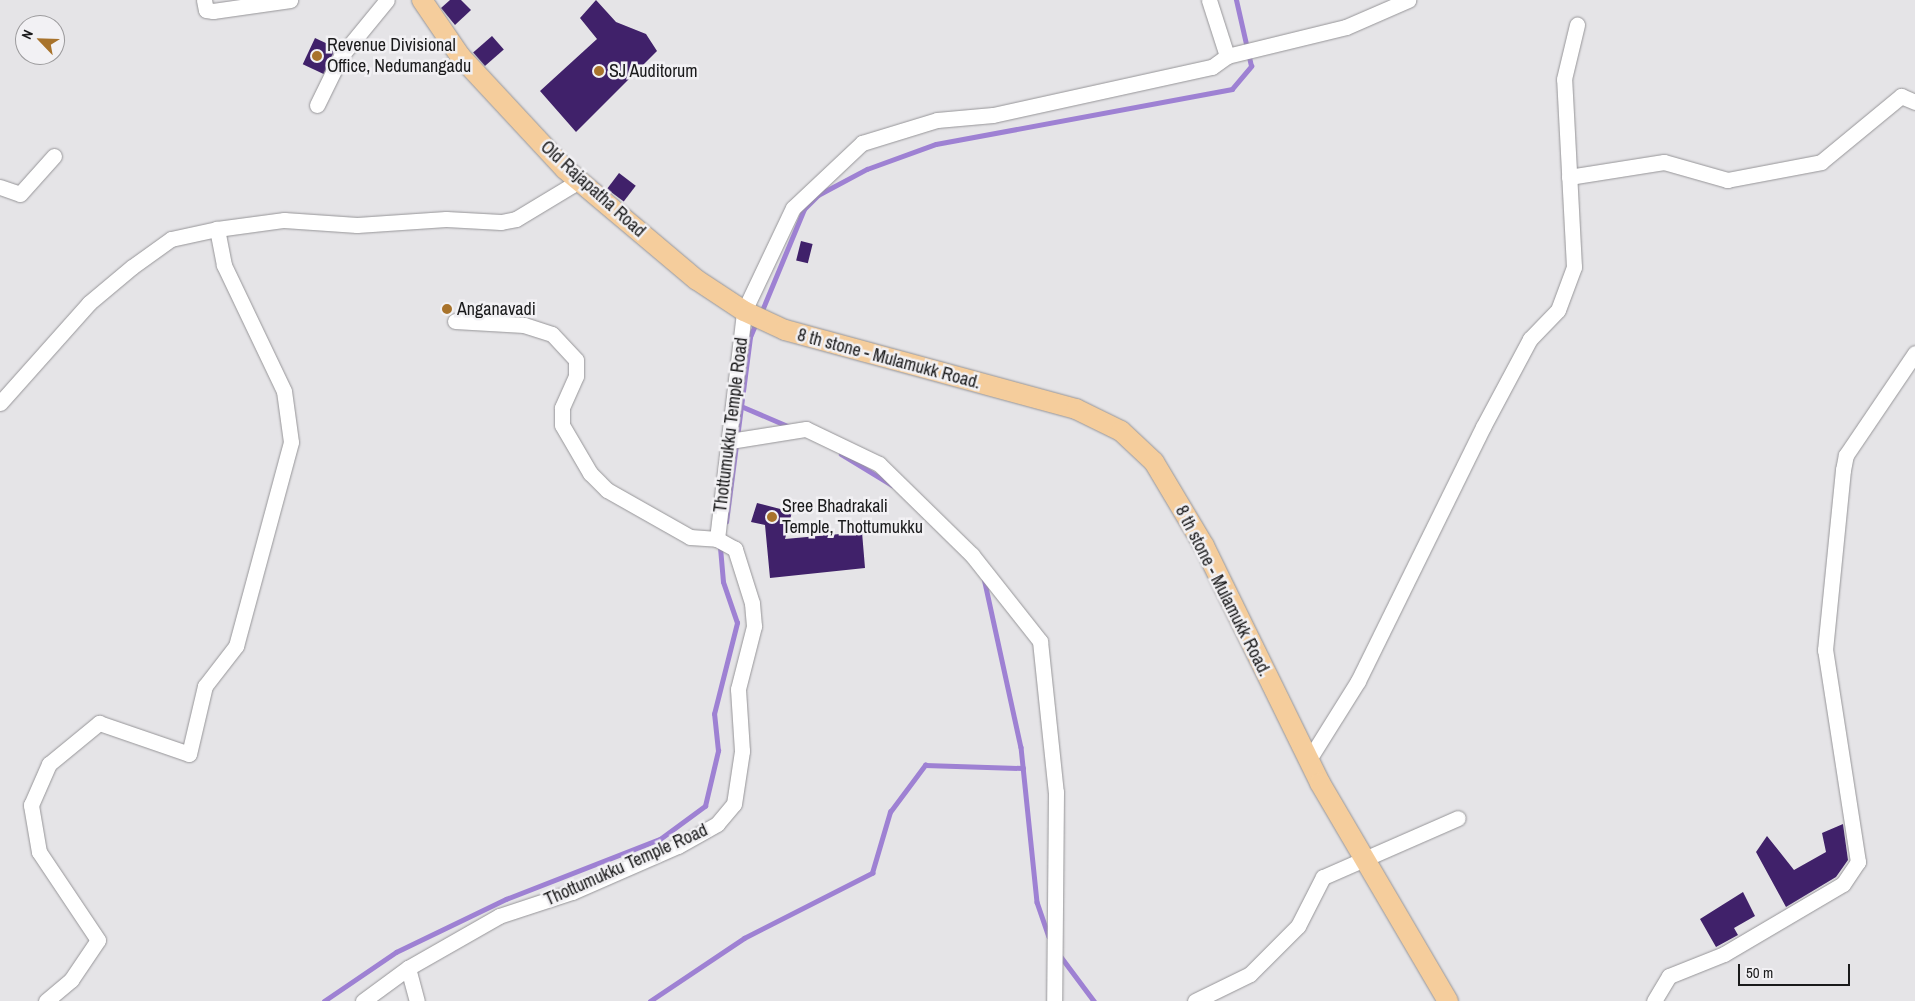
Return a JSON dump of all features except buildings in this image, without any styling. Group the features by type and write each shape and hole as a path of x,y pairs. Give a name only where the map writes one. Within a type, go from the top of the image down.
{"main road":[{"name":"Old Rajapatha Road","path":"422,0 460,56 579,181 696,280 746,312 771,324"},
{"name":"8 th stone - Mulamukk Road.","path":"771,324 1076,409 1121,431 1154,462 1204,546 1308,760 1363,860 1448,1001"}],"street":[{"path":"204,0 206,10 214,12 290,0"},
{"path":"317,105 342,56 387,0"},
{"path":"1210,0 1238,53"},
{"name":"Thottumukku Temple Road","path":"363,1001 408,968 499,916 572,892 678,846 717,824 734,804 742,751 738,689 754,626 752,603 734,549 717,538 746,312 793,208 862,143 937,120 993,115 1212,67 1238,53 1346,27 1408,0"},
{"path":"1308,760 1358,681 1530,339 1558,310 1574,267 1564,80 1577,25"},
{"path":"1568,177 1664,162 1727,180 1821,162 1901,96 1915,102"},
{"path":"0,188 20,194 54,156"},
{"path":"0,403 89,303 132,267 171,239 217,229 284,220 357,225 446,219 501,222 516,219 579,181"},
{"path":"46,1001 71,980 98,940 39,852 31,806 49,764 99,723 189,754 206,686 236,646 291,442 284,390 224,265 217,229"},
{"path":"455,321 524,325 552,334 576,360 576,376 562,408 562,425 590,473 607,490 690,537 717,538"},
{"path":"1654,1001 1669,976 1724,954 1843,884 1858,862 1825,650 1843,470 1846,455 1915,353"},
{"path":"730,440 806,429 879,464 972,555 1040,640 1056,792 1054,1001"},
{"path":"1195,1001 1250,974 1298,926 1323,877 1458,818"},
{"path":"408,968 417,1001"}],"waterway":[{"path":"761,313 804,209 818,195 867,169 936,144 1232,89 1251,66 1236,0"},
{"path":"726,522 750,337 756,323"},
{"path":"741,406 788,426"},
{"path":"841,454 892,485"},
{"path":"324,1001 396,952 506,899 660,839 705,806 718,751 714,714 737,623 723,582 720,544"},
{"path":"984,578 1021,747 1037,902 1049,936"},
{"path":"650,1001 744,938 872,873 890,812 925,765 1023,768"},
{"path":"1059,954 1094,1001"}],"place":[{"name":"Revenue Divisional Office, Nedumangadu","path":"317,56"},
{"name":"SJ Auditorum","path":"599,71"},
{"name":"Anganavadi","path":"447,309"},
{"name":"Sree Bhadrakali Temple, Thottumukku","path":"772,517"}]}
